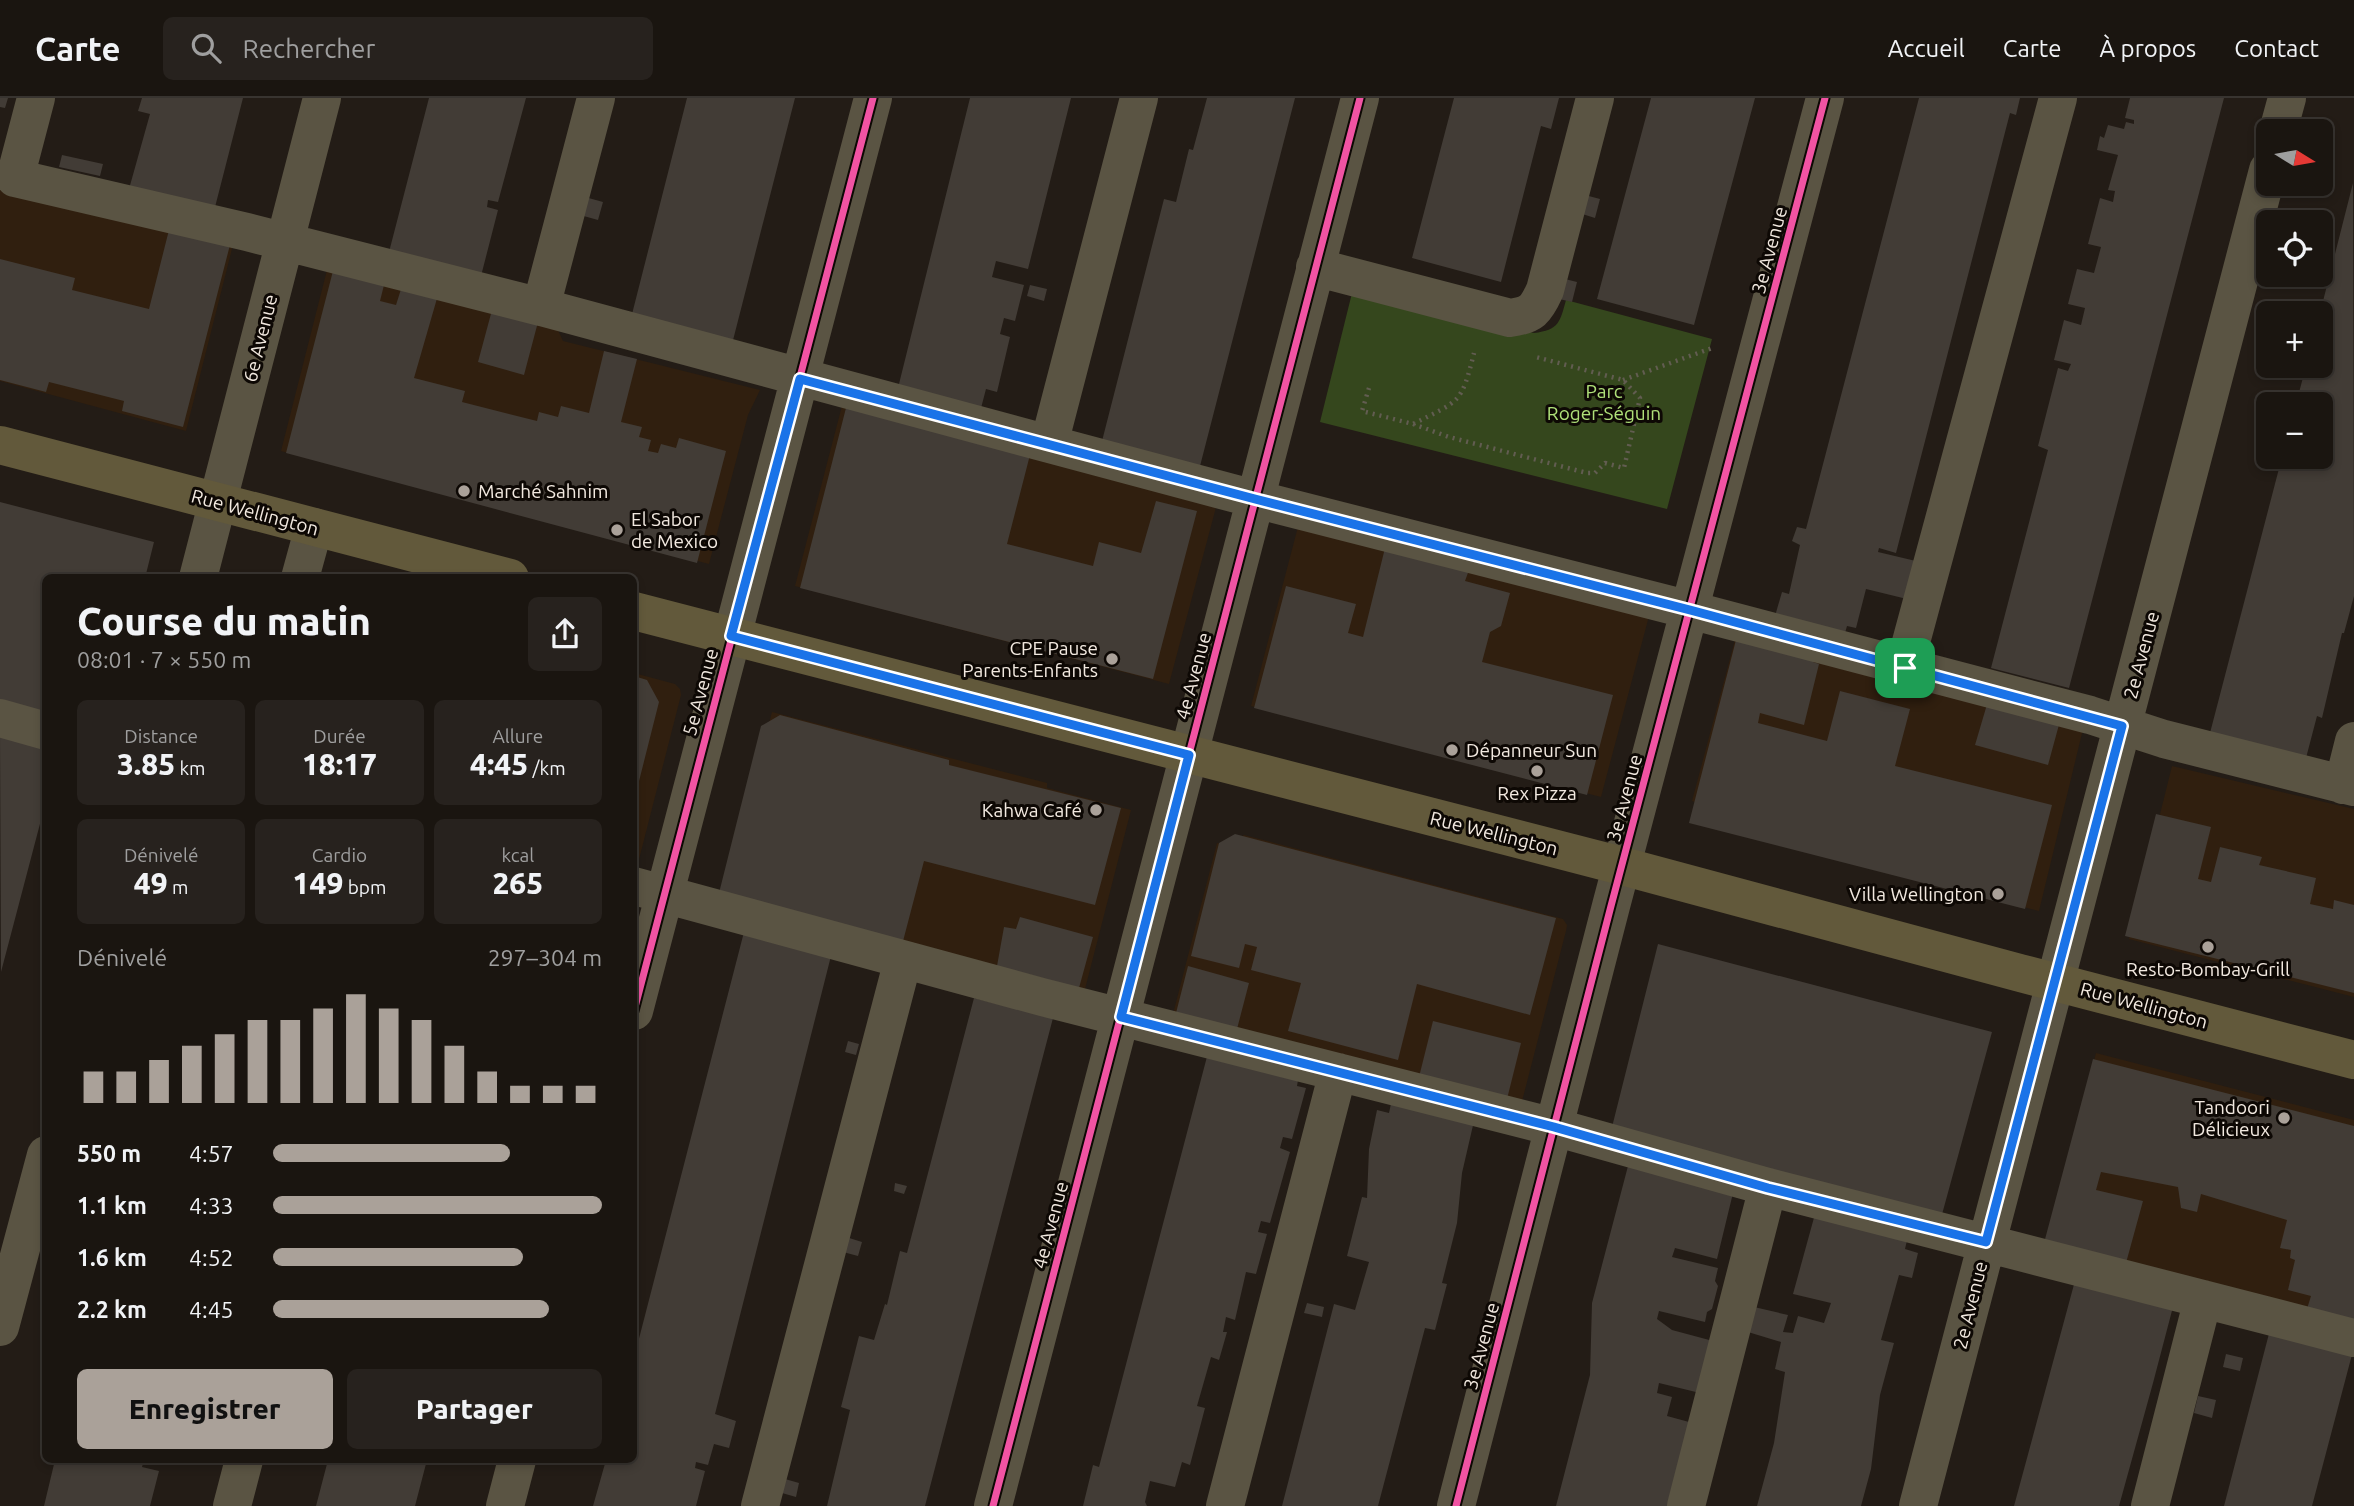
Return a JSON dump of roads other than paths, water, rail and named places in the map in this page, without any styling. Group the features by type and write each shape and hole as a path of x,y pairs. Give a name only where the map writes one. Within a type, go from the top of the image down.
{"main road":[{"name":"Rue Wellington","path":"0,445 494,574"},
{"name":"Rue Wellington","path":"637,612 1622,866 2354,1059"}],"street":[{"path":"36,98 13,133 15,178 285,241 541,307 800,379 1690,610 2164,739 2348,786 2354,741"},
{"name":"6e Avenue","path":"199,574 321,98"},
{"path":"541,307 596,98"},
{"name":"5e Avenue","path":"637,987 649,890 731,636 873,98"},
{"path":"1049,444 1139,98"},
{"name":"4e Avenue","path":"993,1506 1360,98"},
{"path":"1315,267 1510,318 1524,316 1536,309 1545,290 1595,98"},
{"name":"3e Avenue","path":"1456,1506 1825,98"},
{"path":"1905,668 2058,98"},
{"path":"2281,119 2287,98"},
{"name":"2e Avenue","path":"1918,1506 2261,196"},
{"path":"301,574 314,527"},
{"path":"0,718 42,731"},
{"path":"649,890 1121,1017 1554,1127 1768,1188 2354,1338"},
{"path":"760,1506 904,960"},
{"path":"1225,1506 1338,1072"},
{"path":"0,1327 42,1170"},
{"path":"1686,1506 1768,1188"},
{"path":"2150,1506 2203,1299"},
{"path":"232,1506 243,1463"},
{"path":"505,1506 516,1463"}],"place":[{"name":"Marché Sahnim","path":"464,491"},
{"name":"El Sabor de Mexico","path":"617,530"},
{"name":"CPE Pause Parents-Enfants","path":"1112,659"},
{"name":"Dépanneur Sun","path":"1452,750"},
{"name":"Rex Pizza","path":"1537,771"},
{"name":"Kahwa Café","path":"1096,810"},
{"name":"Villa Wellington","path":"1998,894"},
{"name":"Resto-Bombay-Grill","path":"2208,947"},
{"name":"Tandoori Délicieux","path":"2284,1118"}],"park label":[{"name":"Parc Roger-Séguin","path":"1604,402"}]}
